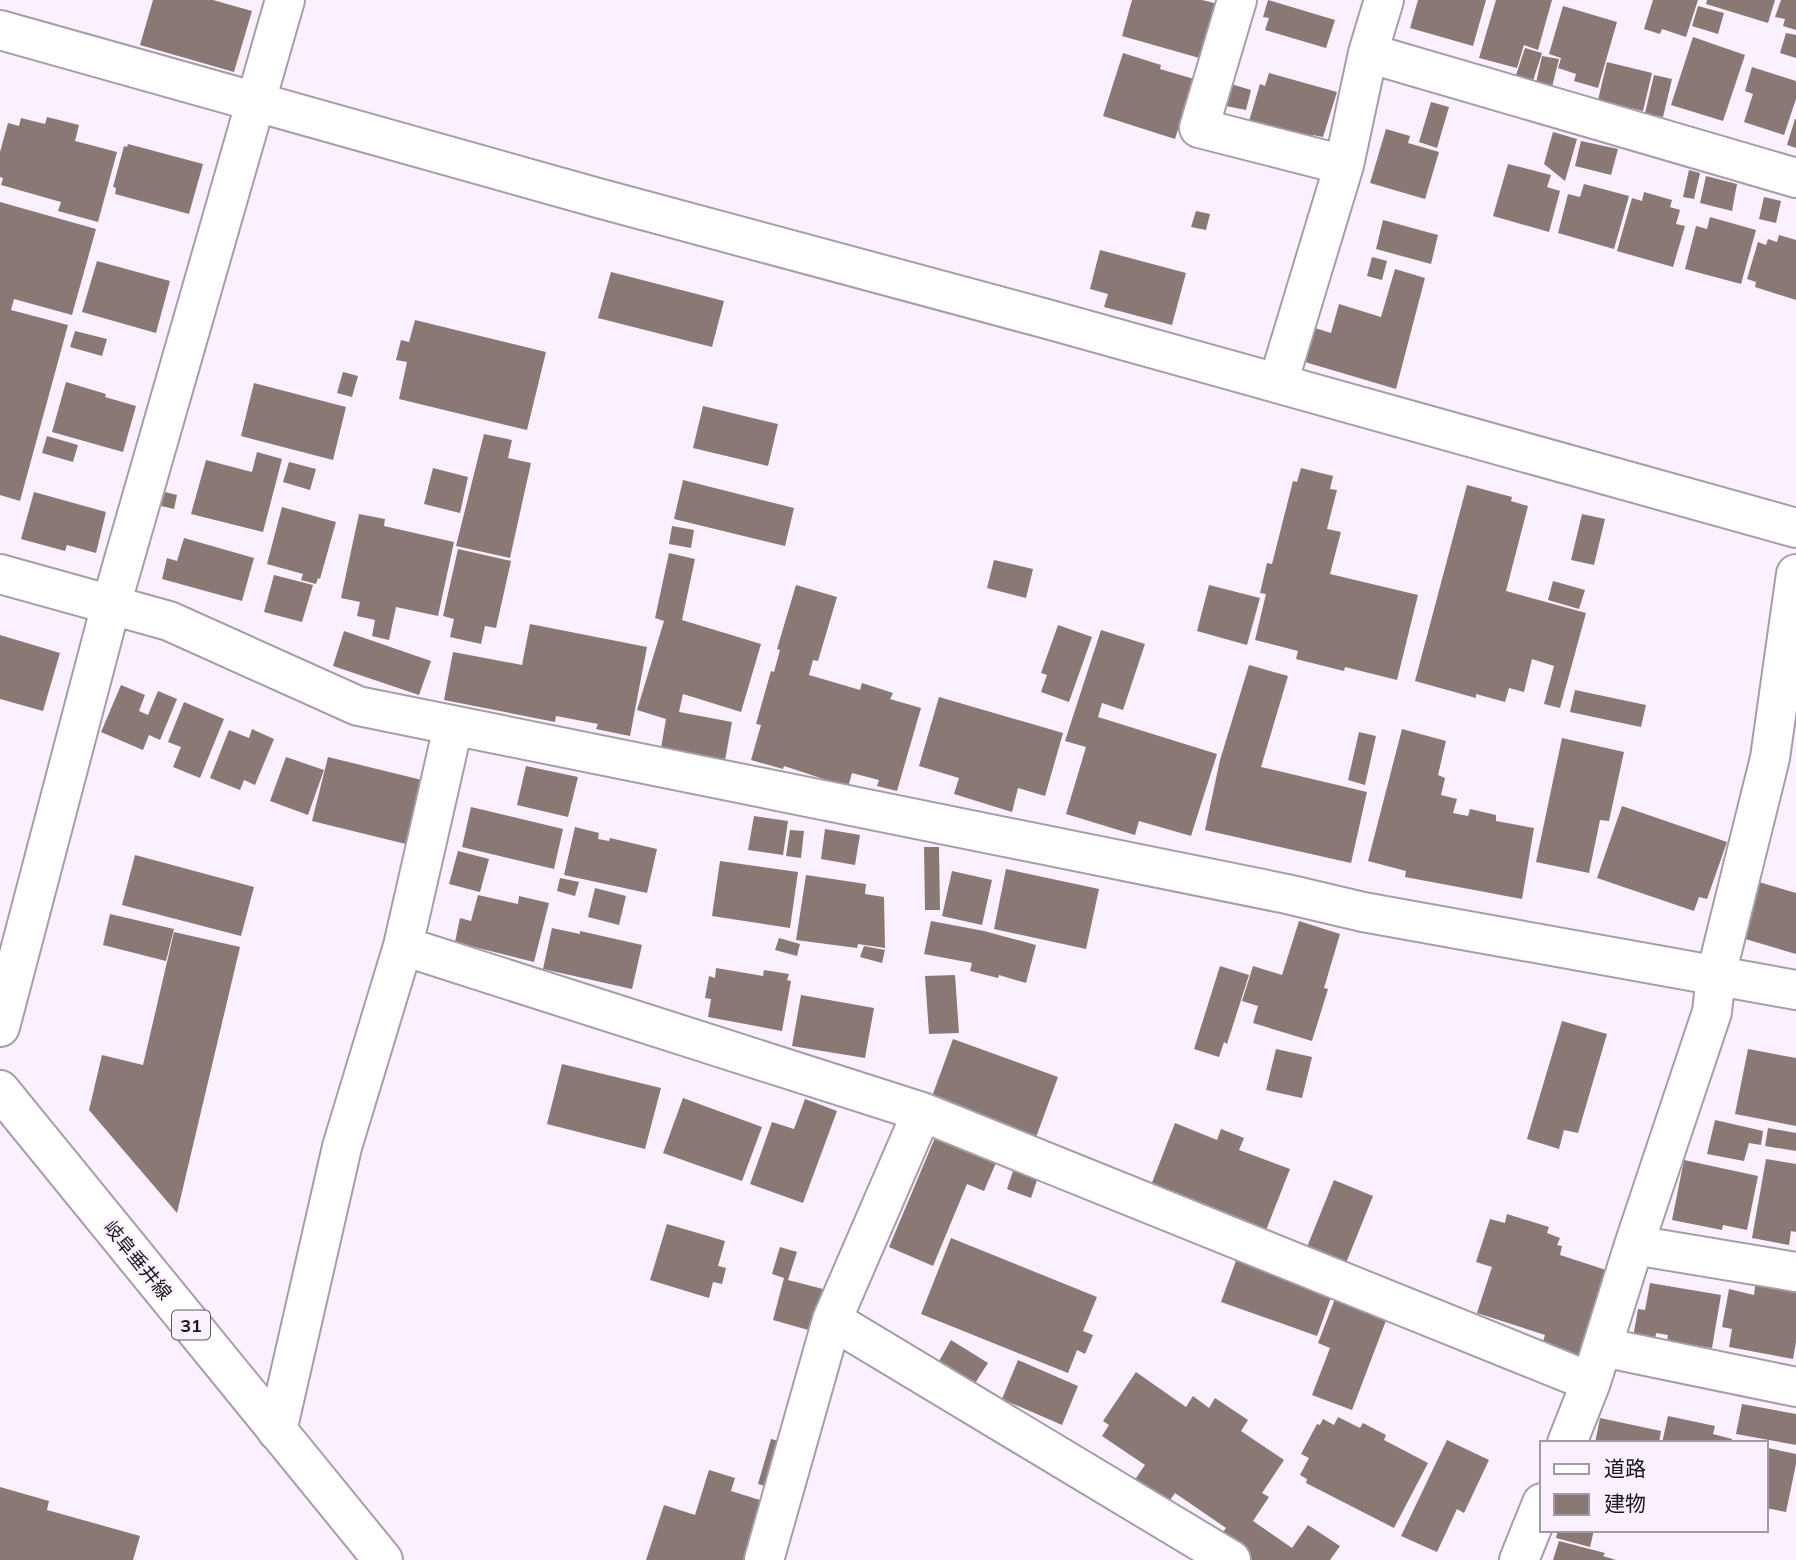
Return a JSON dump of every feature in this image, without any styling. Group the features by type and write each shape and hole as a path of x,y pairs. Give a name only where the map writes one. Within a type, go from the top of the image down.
{"street":[{"path":"0,1027 111,605 285,0"},
{"path":"1237,0 1199,128 1344,165"},
{"path":"1278,383 1344,165 1368,53 1384,0"},
{"path":"0,30 598,198 1278,383 1796,528"},
{"path":"1368,53 1796,178"},
{"path":"0,574 169,621 358,706 1273,891 1363,912 1796,990"},
{"path":"1568,1441 1597,1364 1712,1012 1716,975 1770,758 1796,574"},
{"path":"277,1431 342,1147 402,946 453,727"},
{"path":"402,946 922,1112 1597,1364 1796,1387"},
{"name":"岐阜垂井線","path":"2,1100 383,1560"},
{"path":"764,1560 832,1320 922,1112"},
{"path":"1634,1245 1796,1272"},
{"path":"832,1320 1231,1560"},
{"path":"1519,1560 1540,1508"}],"building":[{"path":"153,0 213,0 252,11 234,72 140,45"},
{"path":"1132,0 1202,0 1218,4 1203,59 1122,36"},
{"path":"1268,0 1335,20 1326,48 1265,30 1269,18 1263,17"},
{"path":"1418,0 1486,0 1473,46 1410,28"},
{"path":"1496,0 1552,0 1538,50 1524,45 1517,68 1479,58"},
{"path":"1653,0 1698,0 1686,37 1662,29 1660,34 1644,29"},
{"path":"1707,0 1775,0 1768,23 1706,4"},
{"path":"1781,0 1796,0 1796,30 1783,26 1785,19 1775,17"},
{"path":"1563,6 1617,22 1598,88 1574,81 1576,74 1558,68 1561,58 1549,54"},
{"path":"1698,6 1724,13 1718,34 1692,26"},
{"path":"1786,33 1796,35 1796,58 1780,53"},
{"path":"1693,37 1745,55 1723,121 1671,105"},
{"path":"1525,48 1542,53 1532,84 1515,78"},
{"path":"1123,53 1161,65 1160,69 1194,79 1175,139 1103,116"},
{"path":"1542,56 1559,59 1552,87 1536,83"},
{"path":"1607,62 1652,73 1643,111 1598,100"},
{"path":"1752,67 1796,81 1796,99 1784,135 1744,122 1753,94 1745,91"},
{"path":"1269,73 1337,92 1323,137 1313,135 1310,147 1247,128 1260,84 1265,86"},
{"path":"1654,75 1672,79 1663,117 1645,113"},
{"path":"1231,84 1251,90 1246,110 1226,106"},
{"path":"1431,102 1449,107 1437,148 1419,142"},
{"path":"47,117 79,125 75,141 117,152 98,222 58,211 61,202 1,185 3,178 0,177 0,152 8,123 19,126 21,118 45,124"},
{"path":"1796,119 1796,148 1787,145"},
{"path":"1386,129 1410,136 1408,143 1439,152 1425,199 1370,183"},
{"path":"1553,132 1577,139 1565,181 1544,164"},
{"path":"1581,141 1618,149 1611,175 1575,166"},
{"path":"128,144 203,164 189,214 115,194 116,188 113,187 124,146 127,147"},
{"path":"1508,164 1551,175 1547,187 1560,191 1549,232 1493,216"},
{"path":"1689,170 1700,173 1694,199 1683,197"},
{"path":"1706,176 1737,184 1732,211 1700,203"},
{"path":"1584,184 1629,196 1614,249 1558,233 1568,194 1580,197"},
{"path":"1644,192 1672,200 1670,207 1680,210 1676,224 1685,226 1673,267 1617,251 1632,198 1642,201"},
{"path":"1764,197 1781,201 1776,223 1759,219"},
{"path":"0,202 96,229 72,315 14,299 11,310 68,325 20,501 0,495"},
{"path":"1196,211 1210,214 1206,230 1191,227"},
{"path":"1710,217 1756,230 1741,284 1685,269 1696,226 1707,229"},
{"path":"1383,220 1438,235 1431,264 1376,249"},
{"path":"1779,235 1796,240 1796,300 1755,287 1756,282 1747,279 1758,242 1766,245 1768,239 1777,242"},
{"path":"1100,250 1186,273 1172,325 1104,307 1108,294 1090,289"},
{"path":"1372,257 1387,261 1382,280 1367,276"},
{"path":"97,261 170,281 156,333 82,312"},
{"path":"1395,269 1425,278 1396,389 1305,362 1315,328 1331,333 1339,304 1381,317"},
{"path":"611,272 724,301 712,347 598,318"},
{"path":"415,320 546,352 527,430 399,399 407,362 396,360 401,340 409,342"},
{"path":"75,331 107,339 102,356 70,347"},
{"path":"343,372 358,376 352,397 337,393"},
{"path":"66,382 136,406 123,452 52,432"},
{"path":"254,383 346,407 333,460 241,436"},
{"path":"703,406 778,424 768,466 693,448"},
{"path":"484,434 512,440 508,458 531,463 510,558 456,546"},
{"path":"47,436 78,445 73,462 42,453"},
{"path":"257,452 282,459 263,532 191,514 206,460 252,472"},
{"path":"289,462 316,469 310,490 283,482"},
{"path":"433,468 468,477 460,513 424,504"},
{"path":"1301,468 1333,476 1330,489 1337,490 1327,529 1341,532 1330,574 1418,595 1397,680 1345,667 1344,671 1296,659 1298,651 1255,640 1266,594 1260,593 1267,563 1272,564 1293,481 1297,482"},
{"path":"683,480 794,508 785,546 674,519"},
{"path":"1467,485 1512,497 1511,501 1528,506 1506,591 1586,613 1560,708 1544,704 1554,666 1532,659 1524,692 1509,688 1505,702 1476,694 1476,698 1415,681"},
{"path":"34,492 106,512 96,553 67,545 65,551 21,539"},
{"path":"165,492 177,495 174,509 161,506"},
{"path":"282,507 336,522 320,579 318,578 316,584 301,580 303,574 267,564"},
{"path":"359,514 385,519 384,526 454,542 438,616 396,607 389,640 372,636 375,620 357,616 360,602 341,598"},
{"path":"1582,514 1605,519 1594,565 1571,560"},
{"path":"672,526 694,530 691,548 669,544"},
{"path":"184,538 254,558 242,601 162,579 167,558 177,561"},
{"path":"458,549 511,561 496,628 485,626 481,644 450,637 454,619 443,616"},
{"path":"669,553 695,559 682,620 761,644 741,712 683,694 679,712 732,722 725,760 661,748 666,719 637,710 664,621 655,618"},
{"path":"994,560 1033,569 1026,598 987,588"},
{"path":"274,575 313,585 302,622 264,612"},
{"path":"1553,581 1585,590 1579,609 1548,600"},
{"path":"796,585 837,597 818,661 813,660 809,675 860,690 862,683 893,693 890,699 921,708 897,791 877,786 879,780 852,773 848,787 784,766 783,769 751,760 761,725 756,724 771,671 774,672 780,650 777,649"},
{"path":"1209,585 1260,598 1247,645 1197,631"},
{"path":"530,624 647,647 630,736 596,729 598,724 556,716 555,722 444,700 453,652 522,665"},
{"path":"1058,625 1092,637 1069,702 1041,692 1047,675 1041,673"},
{"path":"1101,630 1145,644 1123,710 1102,703 1098,717 1217,754 1191,836 1139,821 1135,835 1066,814 1086,747 1065,741"},
{"path":"344,631 431,661 419,695 333,666"},
{"path":"0,635 60,653 43,711 0,699"},
{"path":"1249,665 1288,676 1261,767 1367,792 1351,863 1205,830 1220,760"},
{"path":"121,685 145,695 139,711 148,715 158,691 177,699 160,740 149,735 143,750 101,732"},
{"path":"1575,690 1646,705 1641,727 1570,712"},
{"path":"939,697 1063,733 1045,796 1018,788 1012,812 954,794 959,778 919,766"},
{"path":"184,702 224,719 200,778 173,767 181,747 168,742"},
{"path":"252,729 274,739 255,785 244,780 240,790 210,778 229,730 249,738"},
{"path":"1402,729 1446,741 1438,775 1445,778 1441,795 1457,799 1453,813 1468,816 1470,809 1496,815 1496,821 1534,828 1522,899 1405,877 1406,871 1368,861"},
{"path":"1359,732 1376,736 1365,785 1348,780"},
{"path":"1562,738 1624,752 1609,821 1600,820 1589,873 1536,862"},
{"path":"286,757 324,770 308,815 270,801"},
{"path":"328,757 426,781 410,845 312,821"},
{"path":"526,766 578,777 568,817 517,805"},
{"path":"1622,806 1727,842 1707,899 1699,897 1694,911 1597,878"},
{"path":"471,807 563,829 554,869 462,847"},
{"path":"754,816 788,821 783,855 748,850"},
{"path":"575,827 599,833 598,839 609,841 610,838 657,849 647,893 564,875"},
{"path":"825,829 860,835 855,865 821,859"},
{"path":"790,830 804,831 801,858 786,856"},
{"path":"924,847 939,847 940,910 925,910"},
{"path":"458,851 489,859 480,892 449,884"},
{"path":"135,855 254,887 241,936 122,905"},
{"path":"720,861 798,872 790,928 712,916"},
{"path":"1006,869 1099,889 1086,949 994,929"},
{"path":"952,871 992,880 982,925 942,916"},
{"path":"806,875 866,884 865,894 884,897 885,948 858,944 857,948 796,940"},
{"path":"560,878 579,882 575,896 557,891"},
{"path":"1759,882 1796,893 1796,954 1742,938"},
{"path":"595,888 626,896 619,925 588,917"},
{"path":"478,895 518,904 519,896 549,903 534,962 455,942 460,918 471,921"},
{"path":"110,914 174,929 166,961 103,945"},
{"path":"931,921 1036,945 1026,983 999,975 998,978 970,971 972,963 924,954"},
{"path":"1299,921 1340,934 1324,988 1328,989 1312,1041 1253,1023 1258,1006 1242,1001 1253,966 1282,975"},
{"path":"552,928 580,934 580,931 642,945 632,989 543,969"},
{"path":"174,932 240,947 177,1213 89,1110 102,1055 143,1065"},
{"path":"779,938 800,944 797,956 775,950"},
{"path":"864,946 885,950 882,963 860,957"},
{"path":"1220,966 1249,975 1227,1044 1224,1042 1219,1057 1194,1049"},
{"path":"716,968 763,976 764,970 789,974 787,980 791,981 782,1031 708,1017 711,999 705,998 709,976 715,978"},
{"path":"955,975 959,1033 929,1034 925,976"},
{"path":"801,995 874,1008 865,1058 792,1046"},
{"path":"1562,1021 1607,1034 1578,1133 1564,1130 1559,1149 1527,1139"},
{"path":"953,1039 1058,1077 1035,1140 930,1102"},
{"path":"1276,1049 1312,1057 1302,1098 1266,1090"},
{"path":"1748,1049 1796,1058 1796,1126 1735,1114"},
{"path":"562,1064 661,1088 645,1149 547,1124"},
{"path":"683,1098 762,1127 742,1181 663,1153"},
{"path":"805,1099 837,1111 803,1203 750,1184 772,1122 794,1129"},
{"path":"1715,1120 1763,1131 1761,1145 1749,1143 1744,1161 1707,1154"},
{"path":"1175,1123 1217,1140 1221,1129 1244,1138 1239,1150 1290,1169 1263,1238 1148,1193"},
{"path":"1768,1128 1796,1133 1796,1151 1765,1146"},
{"path":"937,1133 998,1158 984,1191 967,1184 933,1266 889,1247"},
{"path":"1766,1159 1796,1164 1796,1232 1791,1231 1789,1245 1752,1238"},
{"path":"1684,1160 1758,1176 1747,1230 1723,1225 1722,1230 1672,1220"},
{"path":"1015,1165 1039,1174 1031,1198 1007,1189"},
{"path":"1334,1180 1373,1196 1344,1268 1305,1252"},
{"path":"1507,1214 1549,1227 1547,1233 1560,1238 1557,1245 1562,1246 1560,1255 1606,1270 1578,1356 1542,1345 1545,1335 1477,1313 1492,1267 1476,1262 1490,1219 1505,1223"},
{"path":"667,1224 725,1241 718,1266 726,1268 722,1284 713,1282 709,1298 650,1280"},
{"path":"951,1238 1097,1297 1083,1331 1093,1335 1085,1354 1077,1350 1068,1373 921,1314"},
{"path":"780,1247 797,1252 788,1280 823,1289 812,1331 773,1320 784,1278 772,1274"},
{"path":"1237,1258 1333,1292 1317,1336 1221,1302"},
{"path":"1756,1278 1796,1285 1796,1342 1793,1359 1729,1347 1732,1329 1722,1327 1729,1289 1754,1295"},
{"path":"1650,1283 1721,1295 1712,1348 1667,1341 1668,1335 1656,1333 1655,1341 1633,1337 1638,1309 1645,1310"},
{"path":"1338,1291 1390,1310 1352,1410 1312,1395 1330,1348 1318,1343"},
{"path":"951,1340 988,1363 974,1385 938,1363"},
{"path":"1018,1360 1078,1386 1062,1425 1002,1399"},
{"path":"1136,1372 1186,1407 1193,1396 1209,1408 1215,1398 1248,1420 1241,1431 1284,1460 1262,1493 1269,1497 1253,1521 1292,1548 1308,1525 1340,1546 1330,1560 1243,1560 1216,1542 1226,1528 1175,1493 1165,1507 1132,1484 1145,1465 1102,1436 1109,1425 1103,1421"},
{"path":"1742,1404 1796,1414 1796,1445 1736,1434"},
{"path":"1668,1416 1715,1426 1713,1434 1732,1439 1732,1441 1662,1441"},
{"path":"1338,1417 1360,1428 1363,1423 1386,1435 1384,1440 1428,1463 1394,1528 1306,1483 1307,1479 1300,1475 1309,1458 1301,1454 1317,1424 1320,1425 1323,1419 1334,1425"},
{"path":"1600,1418 1661,1431 1659,1441 1595,1441"},
{"path":"771,1439 783,1442 769,1487 758,1484"},
{"path":"1447,1440 1489,1460 1464,1513 1457,1509 1437,1552 1401,1536"},
{"path":"1768,1448 1796,1454 1786,1512 1768,1508"},
{"path":"709,1470 735,1478 731,1491 763,1501 745,1560 646,1560 664,1505 695,1515"},
{"path":"0,1487 49,1501 47,1510 140,1536 133,1560 0,1560"},
{"path":"1558,1532 1594,1532 1590,1547 1556,1538"},
{"path":"1559,1541 1605,1553 1603,1556 1616,1560 1553,1560"}]}
